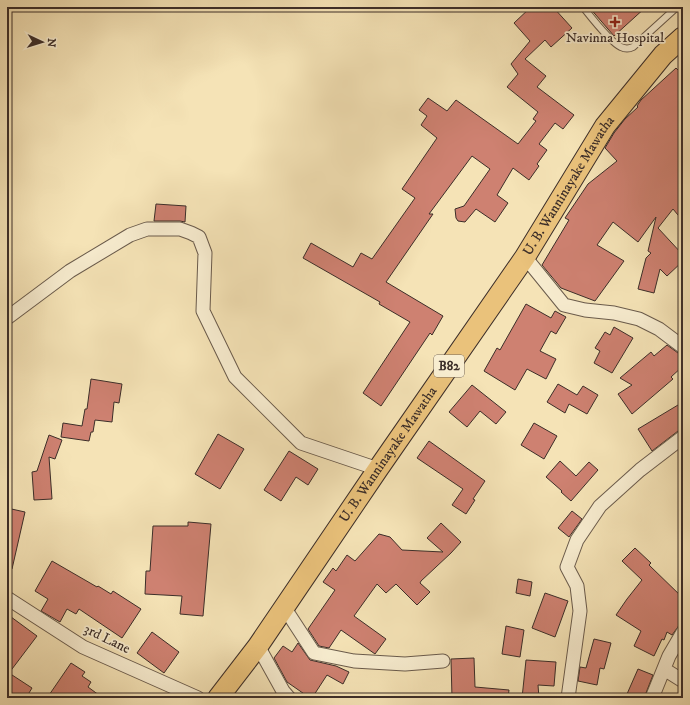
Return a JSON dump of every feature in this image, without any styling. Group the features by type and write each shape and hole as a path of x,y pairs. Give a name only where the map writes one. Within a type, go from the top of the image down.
{"main road":[{"name":"U. B. Wanninayake Mawatha","path":"218,698 258,646 378,469 525,257 606,126 663,55 683,37"}],"street":[{"path":"7,318 70,271 130,235 147,229 180,229 191,233 199,237 205,252 203,310 234,377 301,443 378,469"},
{"path":"525,257 564,306 614,313 639,319 659,329 683,347"},
{"path":"568,698 580,611 577,586 567,568 577,540 600,506 640,470 683,437"},
{"name":"3rd Lane","path":"7,598 83,647 198,698"},
{"path":"284,607 314,653 354,661 405,664 443,661"},
{"path":"652,698 669,656 683,632"},
{"path":"258,646 283,691 289,698"},
{"path":"664,669 683,681"}],"lane":[{"path":"583,7 614,42 621,47 630,49 677,7"}],"building":[{"path":"531,7 553,7 572,28 551,47 545,40 525,59 546,76 537,87 574,115 563,129 555,123 539,144 547,150 537,164 539,166 529,180 513,168 497,195 508,203 495,222 476,209 465,222 458,221 456,218 455,209 464,206 490,169 472,156 429,214 433,214 386,282 443,316 432,335 430,333 381,406 363,393 410,322 379,304 380,302 303,258 311,243 353,267 361,253 372,259 415,198 402,189 437,138 421,125 427,116 419,110 428,98 447,111 456,100 518,144 536,121 533,119 538,112 507,87 518,74 511,64 530,41 514,23"},
{"name":"Navinna Hospital","path":"589,7 646,7 614,36"},
{"path":"676,68 683,75 683,221 673,209 658,228 683,255 683,261 667,276 660,269 654,293 638,289 646,258 651,253 648,251 656,217 638,242 613,222 597,245 624,261 595,301 561,288 542,265 569,220 565,218 588,184 617,161 605,148 614,133 625,119 638,107 637,106 641,100"},
{"path":"156,204 186,206 185,222 154,221"},
{"path":"526,304 551,318 555,311 566,317 556,334 551,331 540,351 556,359 546,379 527,369 515,390 484,371 497,348 500,350"},
{"path":"614,327 633,338 612,373 594,363 600,351 595,348 605,332 610,335"},
{"path":"667,345 683,355 683,366 671,377 673,379 632,414 618,394 632,385 620,378 651,352 654,356"},
{"path":"91,379 122,384 119,403 114,402 112,422 95,420 93,432 91,432 89,441 61,437 63,423 82,426 85,409 87,409"},
{"path":"558,384 577,395 583,386 598,395 587,414 569,404 565,413 547,402"},
{"path":"472,385 506,412 496,424 480,411 467,427 449,412"},
{"path":"683,402 683,429 678,431 652,451 638,429"},
{"path":"534,423 557,436 544,459 521,445"},
{"path":"218,434 244,449 220,489 195,474"},
{"path":"49,435 62,440 55,459 49,457 52,499 34,500 32,472 37,471"},
{"path":"429,441 485,481 473,499 475,500 466,514 452,505 463,489 417,458"},
{"path":"289,451 318,469 308,485 296,477 281,501 264,490"},
{"path":"560,461 576,476 589,462 598,470 571,501 546,477"},
{"path":"7,508 25,512 12,569 7,569"},
{"path":"572,511 582,519 569,537 558,528"},
{"path":"188,522 211,524 203,616 180,614 182,596 145,594 146,571 150,571 153,526 188,526"},
{"path":"441,523 461,542 421,581 420,583 430,592 417,605 396,584 386,593 377,584 354,616 386,639 375,654 341,630 329,648 319,646 308,629 335,590 323,582 333,568 336,571 347,555 355,561 379,534 390,537 402,550 443,552 427,538"},
{"path":"635,548 651,563 649,565 683,598 683,620 672,635 667,632 654,656 634,646 641,631 616,615 642,580 622,561"},
{"path":"52,561 111,594 113,591 141,609 122,638 79,609 76,614 67,609 60,622 41,611 48,599 35,591"},
{"path":"518,579 532,582 530,596 516,593"},
{"path":"545,593 568,601 555,637 532,628"},
{"path":"7,614 37,636 9,673 32,688 26,698 18,698 7,691"},
{"path":"506,626 524,630 520,657 502,654"},
{"path":"152,632 179,652 164,673 137,653"},
{"path":"594,639 611,643 604,669 600,668 597,685 578,681 580,667 586,668"},
{"path":"298,643 310,660 336,666 349,672 343,684 327,675 312,698 310,698 287,682 274,658 283,646 292,652"},
{"path":"474,658 475,687 509,690 508,698 452,698 451,659"},
{"path":"526,660 556,662 554,686 538,685 539,698 522,698"},
{"path":"71,663 85,672 82,676 91,682 88,687 103,698 47,698"},
{"path":"638,669 653,675 644,698 638,698 627,694"}],"place":[{"name":"Navinna Hospital","path":"615,22"}]}
